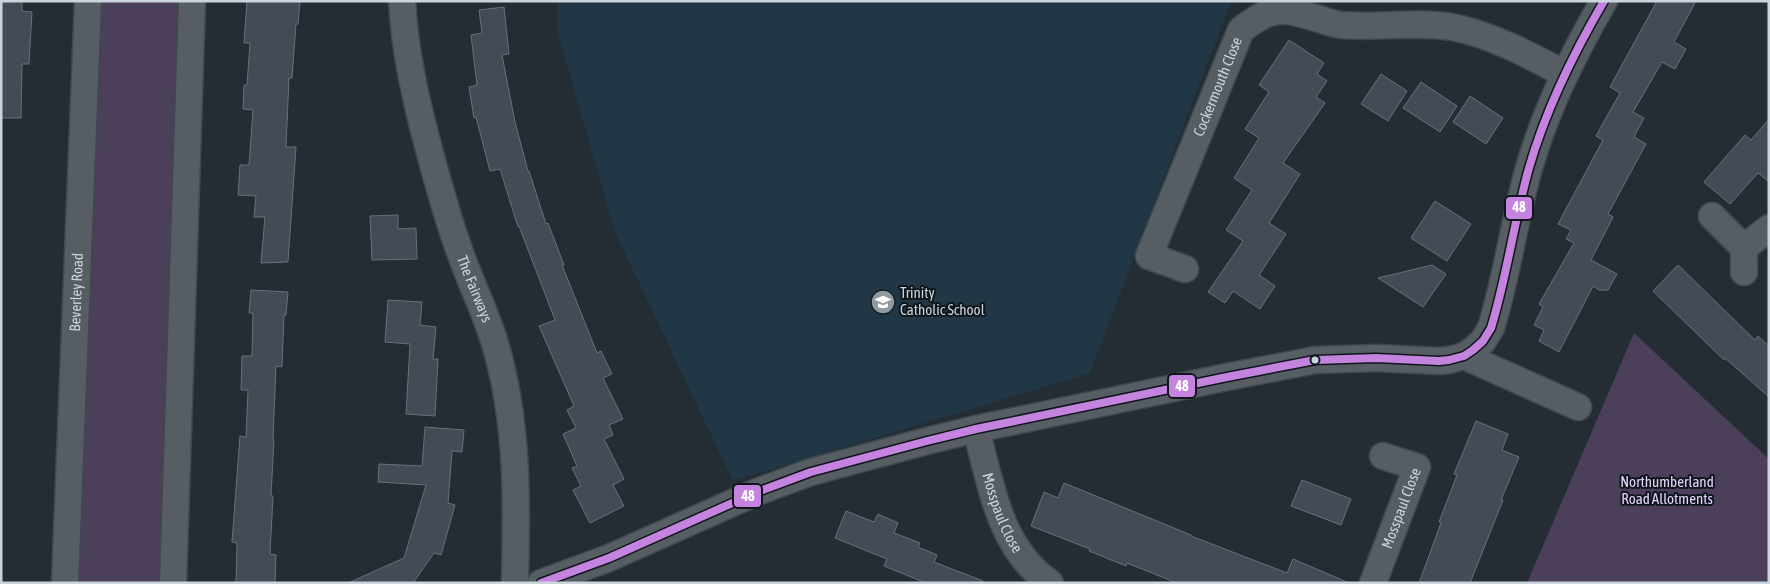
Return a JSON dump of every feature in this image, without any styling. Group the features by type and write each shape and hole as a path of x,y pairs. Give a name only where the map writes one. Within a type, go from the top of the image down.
{"street":[{"name":"Beverley Road","path":"65,583 88,1"},
{"path":"173,583 192,1"},
{"name":"The Fairways","path":"402,1 404,37 411,77 442,201 496,346 507,391 513,430 515,476 516,548 510,582"},
{"path":"541,583 609,558 758,492 812,472 976,429 1315,360 1376,358 1439,361 1464,356 1483,341 1491,328 1529,167 1545,120 1565,74 1604,1"},
{"name":"Cockermouth Close","path":"1185,269 1149,256 1241,30 1252,21 1280,10 1295,12 1338,25 1451,27 1471,32 1514,49 1565,74"},
{"path":"1712,216 1744,260 1769,228"},
{"path":"1464,356 1578,407"},
{"name":"Mosspaul Close","path":"976,429 1000,516 1008,535 1027,564 1050,583"},
{"name":"Mosspaul Close","path":"1373,583 1417,467 1384,456"}],"shaded area":[{"name":"Trinity Catholic School","path":"557,1 1231,1 1090,373 733,481 615,232 558,33"}],"green space":[{"path":"100,1 179,1 164,434 161,583 77,583"},
{"name":"Northumberland Road Allotments","path":"1634,333 1769,459 1769,583 1527,583"}],"building":[{"path":"1,1 22,1 22,11 32,12 29,64 22,64 21,118 1,118"},
{"path":"247,1 300,1 298,24 296,24 292,78 289,78 286,147 296,147 288,262 261,263 265,217 254,217 256,196 238,195 240,165 249,165 253,110 243,109 244,85 247,85 250,43 244,43"},
{"path":"1657,1 1696,1 1674,42 1686,49 1675,69 1662,62 1633,112 1644,118 1634,137 1646,144 1608,214 1613,217 1591,260 1617,274 1608,290 1599,290 1593,286 1559,352 1539,341 1544,330 1534,325 1543,307 1539,304 1574,243 1566,239 1571,230 1558,224 1603,140 1596,136 1620,93 1610,87"},
{"path":"504,7 509,54 502,55 515,122 528,171 546,224 548,223 564,265 562,265 597,353 601,351 612,374 603,378 623,419 609,425 613,435 604,439 624,479 613,485 624,506 590,523 573,490 581,486 572,468 577,466 563,434 576,428 567,410 574,406 539,326 555,320 518,227 500,169 490,171 476,117 474,118 469,87 477,85 471,35 482,33 479,10"},
{"path":"1289,40 1324,63 1317,74 1327,81 1316,97 1325,103 1283,163 1300,174 1269,223 1286,234 1259,275 1275,286 1260,309 1233,291 1225,303 1208,292 1243,241 1226,230 1252,190 1234,178 1259,138 1245,129 1269,92 1259,85"},
{"path":"1381,74 1407,91 1388,121 1361,104"},
{"path":"1421,82 1457,106 1440,132 1403,108"},
{"path":"1470,96 1503,118 1486,144 1453,122"},
{"path":"1769,119 1769,182 1758,173 1730,204 1704,182 1745,135 1751,140"},
{"path":"1435,201 1471,224 1447,261 1411,238"},
{"path":"398,215 398,229 416,228 417,259 372,260 370,216"},
{"path":"1432,265 1446,274 1423,307 1378,278"},
{"path":"1678,265 1755,340 1758,336 1769,346 1769,397 1725,358 1724,360 1653,291"},
{"path":"251,290 288,292 286,315 284,315 282,367 276,366 270,554 276,555 275,583 236,583 237,543 232,542 240,436 246,437 248,390 241,390 242,356 252,356 253,313 249,313"},
{"path":"388,300 422,302 420,325 436,327 433,359 438,359 435,416 406,414 410,344 385,342"},
{"path":"1476,421 1508,434 1502,450 1519,457 1470,583 1419,583 1457,475 1454,474"},
{"path":"425,427 464,430 462,452 452,451 448,503 455,505 441,555 434,553 413,583 348,583 404,558 426,485 378,482 379,464 422,466"},
{"path":"1302,480 1351,499 1341,525 1291,506"},
{"path":"1064,483 1191,536 1287,573 1293,559 1349,583 1177,583 1127,563 1126,566 1089,551 1090,549 1031,526 1044,492 1058,498"},
{"path":"846,511 874,522 878,514 898,523 894,533 920,543 918,547 937,555 934,562 983,581 983,583 926,583 884,566 887,559 835,538"}],"transit line":[{"name":"48","path":"541,583 609,558 757,492 811,472 927,441 976,429 1315,360 1376,358 1439,361 1464,356 1483,341 1491,328 1502,289 1524,188 1536,146 1561,82 1604,1"}],"place":[{"name":"Trinity Catholic School","path":"883,302"}]}
